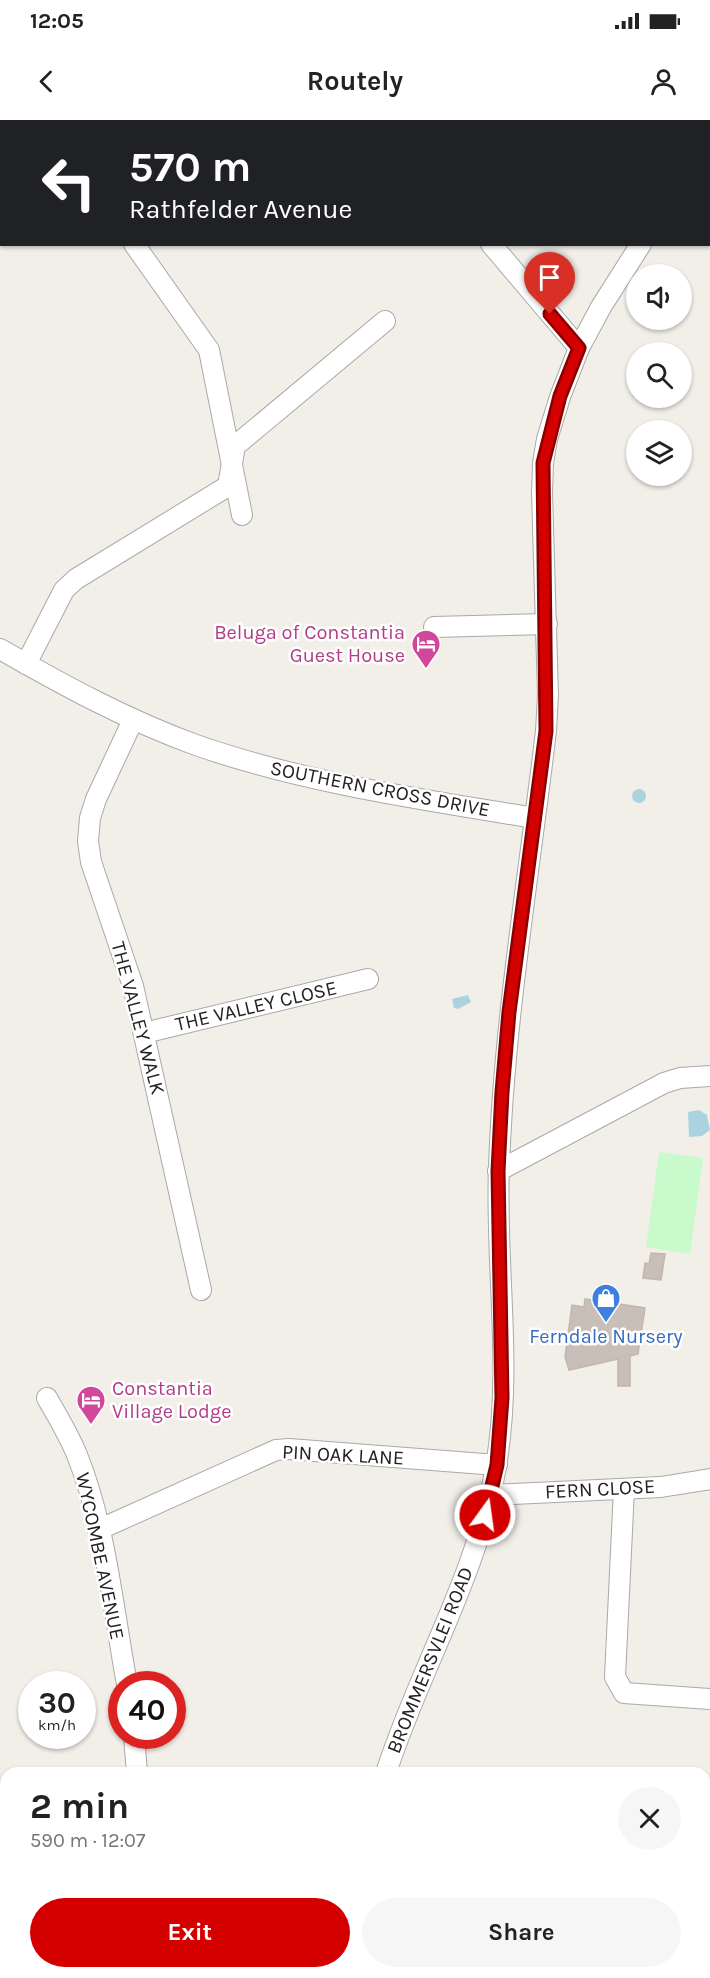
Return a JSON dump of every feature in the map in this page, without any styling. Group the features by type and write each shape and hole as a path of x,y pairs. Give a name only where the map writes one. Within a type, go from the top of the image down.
{"street":[{"path":"135,246 209,350 242,515"},
{"path":"494,246 579,348"},
{"name":"BROMMERSVLEI ROAD","path":"388,1767 476,1547 497,1465 502,1398 498,1171 509,1012 546,731 547,624 543,463 560,396 579,348 601,307 640,246"},
{"path":"26,663 64,590 92,568 228,486 235,446 385,321"},
{"path":"434,627 547,624"},
{"name":"SOUTHERN CROSS DRIVE","path":"0,649 133,720 267,767 349,787 534,818"},
{"name":"THE VALLEY WALK","path":"133,720 96,799 90,818 88,841 91,862 133,986 201,1290"},
{"name":"THE VALLEY CLOSE","path":"144,1033 368,980"},
{"path":"498,1171 664,1083 680,1078 710,1076"},
{"name":"WYCOMBE AVENUE","path":"47,1398 77,1455 98,1530 125,1671"},
{"name":"PIN OAK LANE","path":"98,1530 276,1450 289,1449 497,1465"},
{"name":"FERN CLOSE","path":"490,1495 661,1487 710,1479"},
{"path":"624,1489 615,1677 618,1686 624,1693 710,1699"},
{"path":"135,1749 137,1767"}],"green space":[{"path":"659,1152 703,1158 690,1254 646,1247"}],"water":[{"path":"639,789 644,791 646,796 644,801 639,803 634,801 632,796 634,791"},
{"path":"468,995 471,1002 458,1009 454,1008 452,999"},
{"path":"699,1110 707,1115 710,1130 702,1136 689,1137 688,1112"}],"building":[{"path":"651,1253 665,1254 661,1280 643,1278 645,1263 649,1264"},
{"name":"Ferndale Nursery","path":"585,1299 645,1308 638,1354 630,1356 630,1386 618,1386 618,1359 569,1370 565,1357 572,1305 584,1307"}],"place":[{"name":"Beluga of Constantia Guest House","path":"426,670"},
{"name":"Ferndale Nursery","path":"606,1324"},
{"name":"Constantia Village Lodge","path":"91,1426"}],"route":[{"path":"485,1515 497,1465 502,1398 498,1171 502,1092 509,1012 543,758 548,695 543,463 547,439 560,396 579,348 550,314"}]}
